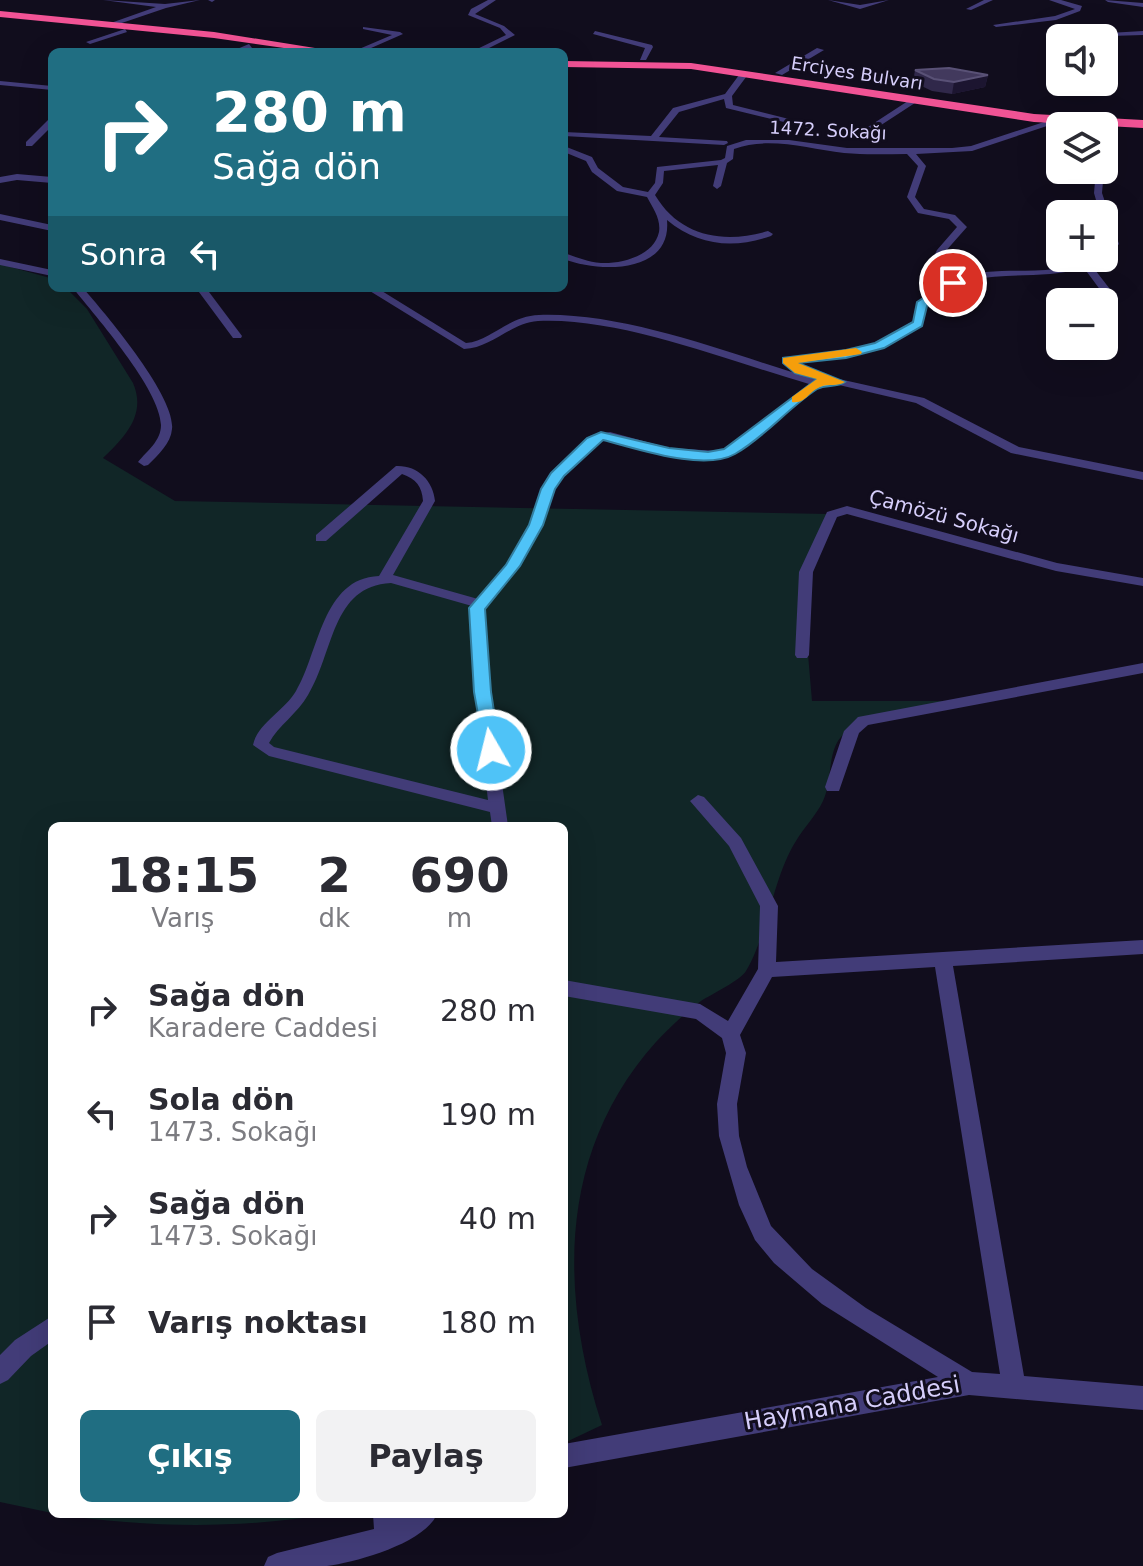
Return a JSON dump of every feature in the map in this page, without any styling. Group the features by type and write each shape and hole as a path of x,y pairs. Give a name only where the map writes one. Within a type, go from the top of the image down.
{"highway":[{"path":"0,17 110,25 302,48"},
{"path":"0,17 264,48"},
{"name":"Erciyes Bulvarı","path":"568,61 643,58 779,73 1031,112 1143,118"},
{"name":"Erciyes Bulvarı","path":"568,61 745,73 1046,121"},
{"name":"Erciyes Bulvarı","path":"1118,123 1143,124"}],"street":[{"path":"106,0 165,6"},
{"path":"110,25 165,6 197,0"},
{"path":"483,48 511,35 502,27 471,15 473,10 493,0"},
{"path":"831,0 863,7 886,0"},
{"path":"969,9 990,0"},
{"path":"996,25 1056,18 1078,10 1079,6 1075,3 1052,0"},
{"path":"1108,0 1142,5"},
{"path":"365,28 400,34 366,48"},
{"path":"90,42 125,31"},
{"path":"595,33 649,47 643,58"},
{"path":"1118,34 1143,33"},
{"path":"244,48 249,46"},
{"path":"779,73 820,50"},
{"path":"655,137 676,110 728,96 745,73"},
{"path":"0,83 48,88"},
{"path":"728,96 729,106 806,126"},
{"path":"872,127 914,101"},
{"name":"1472. Sokağı","path":"723,162 729,159 728,153 733,145 746,142 789,142 847,151 972,148 1046,121"},
{"path":"29,144 48,124"},
{"path":"40,130 48,131"},
{"path":"568,134 724,143"},
{"path":"908,150 922,166 911,197 921,211 952,217 962,227 940,252 932,270 953,283"},
{"path":"568,151 589,159 595,170 620,189 650,195 674,222 716,241 746,242 768,234"},
{"path":"650,195 659,183 662,168 723,162 717,186"},
{"path":"0,180 17,177 48,180"},
{"path":"568,258 589,267 611,267 632,262 658,243 665,232 662,210"},
{"path":"0,217 48,227"},
{"path":"0,262 48,272"},
{"path":"1049,272 971,278 953,283 922,304 918,323 879,346 846,354 787,361 799,370 839,382 920,400 1015,450 1143,476"},
{"path":"1092,272 1104,288"},
{"path":"81,292 107,322 157,394 168,425 161,443 144,462"},
{"path":"204,292 237,336"},
{"path":"376,292 464,346 481,345 502,328 524,320 581,320 654,333 817,383 839,382"},
{"path":"500,822 482,692 477,608 513,566 536,525 548,489 558,473 594,439 610,436 669,452 719,455 736,448 817,383"},
{"path":"321,538 400,469 415,474 424,480 429,490 429,501 384,579"},
{"name":"Çamözü Sokağı","path":"802,655 806,572 832,515 843,510 1056,567 1143,582"},
{"path":"481,604 384,579 355,587 336,608 324,646 303,692 262,739 261,745 269,751 499,808"},
{"path":"833,787 852,731 863,721 1143,668"},
{"path":"698,801 735,842 769,906 767,970 730,1035"},
{"path":"767,970 1143,947"},
{"path":"943,959 1014,1387"},
{"path":"568,989 700,1012 716,1021 730,1035 736,1048 737,1064 726,1101 728,1141 761,1231 797,1274 969,1383"},
{"path":"0,1360 48,1330"},
{"path":"0,1372 23,1348"},
{"name":"Haymana Caddesi","path":"568,1455 969,1383 1143,1398"},
{"path":"277,1566 412,1518"}],"green space":[{"path":"0,264 48,277 48,292 70,292 87,309 133,383 137,395 131,425 103,458 175,501 828,514 801,572 812,701 945,701 849,730 841,736 833,753 823,801 788,855 760,940 746,971 701,1001 656,1042 624,1084 600,1129 585,1176 576,1224 574,1274 588,1375 602,1425 568,1441 568,822 48,822 48,1512 0,1502"},
{"path":"83,1518 304,1518 193,1525"}],"building":[{"path":"949,68 988,75 954,82 934,79 915,70"}],"slow traffic":[{"path":"796,400 817,383 839,382 799,370 787,361 856,352"}],"route":[{"path":"491,750 482,692 477,608 513,566 545,507 548,489 558,473 591,441 601,436 669,452 708,456 729,452 817,383 839,382 799,370 787,361 846,354 879,346 918,323 922,304 953,283"}]}
